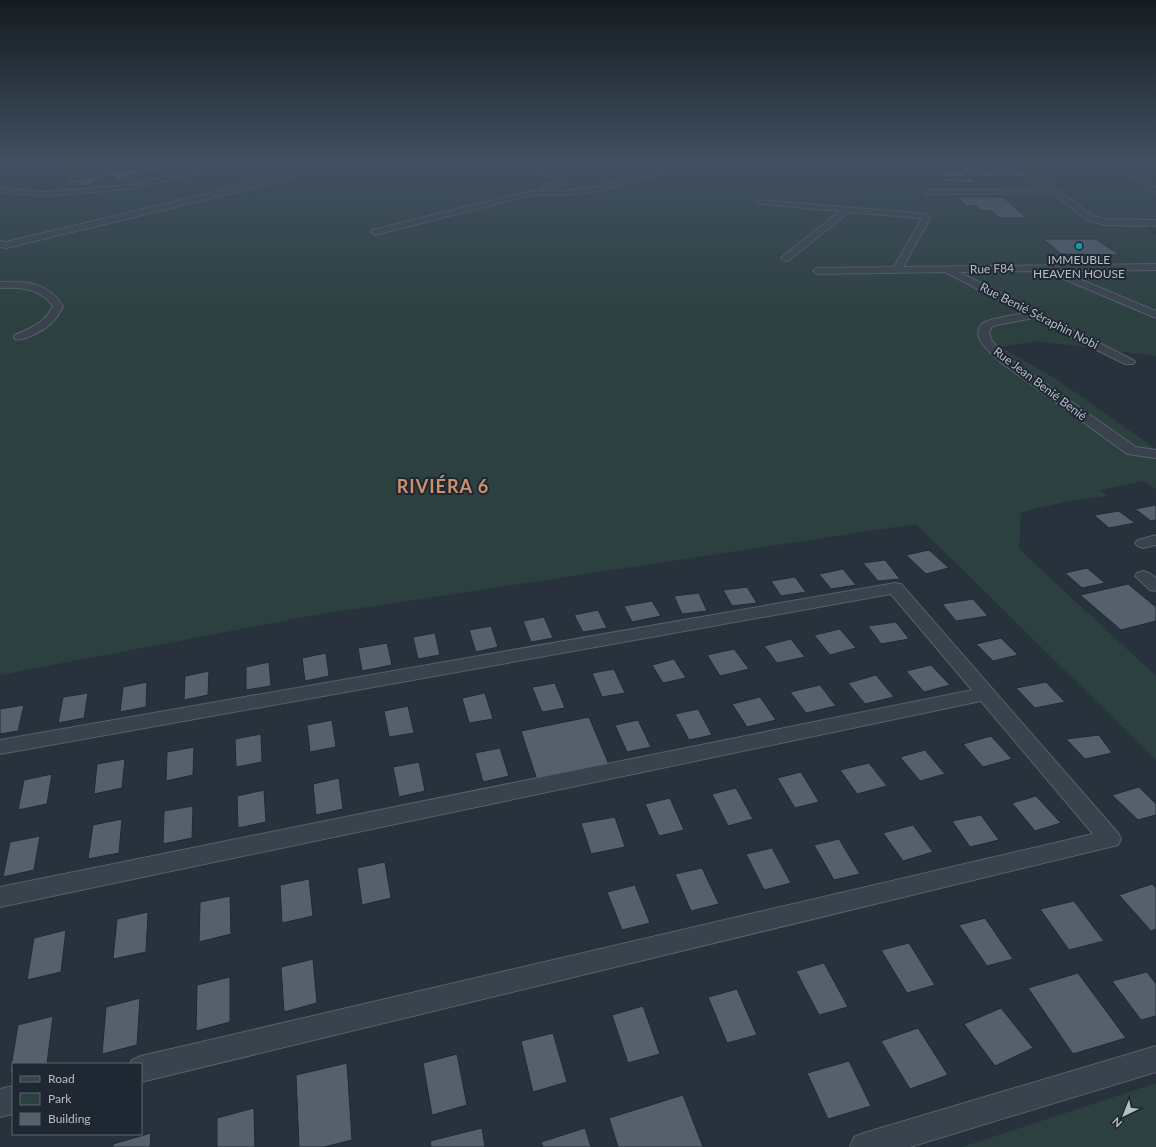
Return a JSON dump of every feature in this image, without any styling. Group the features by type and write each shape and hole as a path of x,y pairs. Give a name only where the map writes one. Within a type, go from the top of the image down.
{"street":[{"path":"0,244 6,245 135,215"},
{"path":"376,232 445,215"},
{"path":"786,258 841,215"},
{"path":"897,270 926,218 924,216 908,215"},
{"path":"1085,215 1090,218 1105,222 1156,222"},
{"name":"Rue F84","path":"818,271 1156,266"},
{"path":"1044,268 1156,315"},
{"name":"Rue Benié Séraphin Nobi","path":"948,270 1129,362"},
{"path":"0,284 26,285 43,290 53,298 58,306 55,316 46,324 19,337"},
{"name":"Rue Jean Benié Benié","path":"1034,314 988,324 983,328 982,334 986,341 1003,359 1132,451 1156,454"},
{"path":"1144,576 1156,586"},
{"path":"0,747 895,588 984,694 1110,839 142,1069"},
{"path":"0,897 984,694"},
{"path":"864,1147 1156,1059"},
{"path":"0,1103 12,1100"}],"green space":[{"path":"0,215 1156,215 1156,222 1138,222 1156,235 1156,356 1036,341 1001,347 1059,381 1156,449 1156,489 1144,481 1100,490 1107,496 1065,502 1021,512 1019,549 1156,676 1156,760 916,524 315,615 0,675"},
{"path":"1156,1083 1156,1147 962,1147"}],"building":[{"path":"996,215 1023,215 1027,218 999,218"},
{"name":"IMMEUBLE HEAVEN HOUSE","path":"1043,239 1096,239 1120,255 1061,254"},
{"path":"1156,505 1156,520 1151,521 1135,509"},
{"path":"1119,511 1135,523 1109,528 1094,515"},
{"path":"929,550 949,568 926,574 906,555"},
{"path":"885,560 900,579 878,581 863,563"},
{"path":"1087,568 1105,583 1082,588 1065,573"},
{"path":"843,569 856,585 831,589 819,574"},
{"path":"795,577 806,592 781,596 771,581"},
{"path":"1128,584 1156,607 1156,621 1121,630 1080,595"},
{"path":"747,587 757,603 732,606 723,590"},
{"path":"699,593 707,611 682,614 674,596"},
{"path":"973,599 988,616 956,621 942,604"},
{"path":"652,601 661,616 632,622 624,606"},
{"path":"598,610 607,628 583,632 574,615"},
{"path":"544,617 553,638 531,642 523,621"},
{"path":"896,622 909,639 881,644 868,626"},
{"path":"491,626 498,647 476,652 469,630"},
{"path":"840,629 856,648 830,655 814,635"},
{"path":"435,633 440,655 418,659 413,637"},
{"path":"1001,638 1018,655 993,661 976,644"},
{"path":"791,639 805,657 777,663 764,646"},
{"path":"387,643 392,665 362,671 358,648"},
{"path":"734,649 749,669 720,676 707,655"},
{"path":"326,653 329,676 305,681 302,658"},
{"path":"674,659 686,678 663,683 652,665"},
{"path":"269,662 271,686 246,690 246,667"},
{"path":"931,665 950,685 924,692 906,671"},
{"path":"614,669 625,693 602,697 592,673"},
{"path":"209,671 208,695 184,700 185,676"},
{"path":"876,675 894,697 865,704 848,683"},
{"path":"147,682 146,707 120,712 123,687"},
{"path":"1046,682 1065,702 1035,708 1016,688"},
{"path":"555,683 565,708 542,712 532,687"},
{"path":"820,685 836,706 806,713 790,692"},
{"path":"88,693 84,718 58,723 63,697"},
{"path":"485,693 493,719 469,723 462,698"},
{"path":"760,697 776,720 747,727 732,704"},
{"path":"24,705 18,731 0,734 0,709"},
{"path":"408,706 414,733 389,737 384,711"},
{"path":"698,709 712,735 689,740 675,714"},
{"path":"589,717 610,767 538,783 521,731"},
{"path":"332,720 336,747 310,752 307,725"},
{"path":"638,720 651,747 627,752 615,725"},
{"path":"261,734 262,762 236,767 235,739"},
{"path":"1099,735 1112,753 1085,759 1066,739"},
{"path":"991,736 1012,759 983,767 963,744"},
{"path":"194,747 193,775 166,781 167,752"},
{"path":"500,748 509,776 483,782 475,753"},
{"path":"925,750 945,774 920,781 900,757"},
{"path":"125,759 122,788 94,794 97,764"},
{"path":"419,762 425,791 399,797 393,767"},
{"path":"869,763 887,786 857,794 840,770"},
{"path":"801,772 819,802 795,808 777,778"},
{"path":"52,774 47,804 18,810 24,780"},
{"path":"339,778 343,809 316,815 313,784"},
{"path":"1139,787 1156,804 1156,815 1138,820 1112,795"},
{"path":"736,788 753,819 728,826 712,794"},
{"path":"264,790 266,822 238,828 237,796"},
{"path":"1036,796 1061,823 1035,831 1012,803"},
{"path":"670,798 684,830 659,836 645,804"},
{"path":"193,806 192,838 163,844 164,811"},
{"path":"981,815 999,840 970,847 952,821"},
{"path":"615,817 625,847 591,854 581,823"},
{"path":"122,819 119,853 88,859 93,825"},
{"path":"913,825 933,852 903,861 883,833"},
{"path":"40,836 34,870 3,877 10,842"},
{"path":"839,839 860,874 834,880 814,845"},
{"path":"772,848 791,883 764,890 746,854"},
{"path":"385,862 391,898 362,905 357,868"},
{"path":"702,868 719,904 691,911 675,874"},
{"path":"309,879 313,916 282,923 280,885"},
{"path":"1152,884 1156,888 1156,929 1151,931 1119,895"},
{"path":"635,885 650,923 622,930 607,892"},
{"path":"230,896 231,934 199,942 200,902"},
{"path":"1074,901 1104,941 1069,950 1040,909"},
{"path":"148,912 146,952 113,959 117,919"},
{"path":"985,918 1013,959 987,966 959,925"},
{"path":"66,930 61,972 27,980 34,938"},
{"path":"909,943 935,985 907,993 881,950"},
{"path":"313,959 317,1003 284,1012 281,967"},
{"path":"824,963 848,1007 819,1015 796,971"},
{"path":"1147,972 1156,984 1156,1016 1141,1020 1112,981"},
{"path":"1078,973 1126,1038 1073,1054 1028,988"},
{"path":"230,977 230,1022 196,1031 197,985"},
{"path":"737,989 757,1035 727,1043 708,997"},
{"path":"140,998 137,1045 102,1054 106,1007"},
{"path":"643,1006 660,1054 628,1063 612,1015"},
{"path":"1001,1008 1033,1048 995,1066 964,1024"},
{"path":"53,1016 47,1063 12,1063 12,1072 10,1073 18,1025"},
{"path":"918,1028 948,1075 910,1089 881,1041"},
{"path":"553,1033 567,1082 533,1092 521,1041"},
{"path":"457,1054 467,1105 432,1115 423,1063"},
{"path":"849,1061 871,1106 828,1119 807,1073"},
{"path":"347,1063 352,1140 324,1147 299,1147 296,1075"},
{"path":"683,1095 703,1147 618,1147 609,1118"},
{"path":"254,1108 255,1147 217,1147 217,1118"},
{"path":"482,1128 485,1147 431,1147 430,1141"},
{"path":"585,1128 591,1147 543,1147 541,1142"},
{"path":"151,1133 150,1147 113,1147 113,1144"}],"place":[{"name":"IMMEUBLE HEAVEN HOUSE","path":"1079,246"}],"district":[{"name":"RIVIÉRA 6","path":"443,487"}]}
